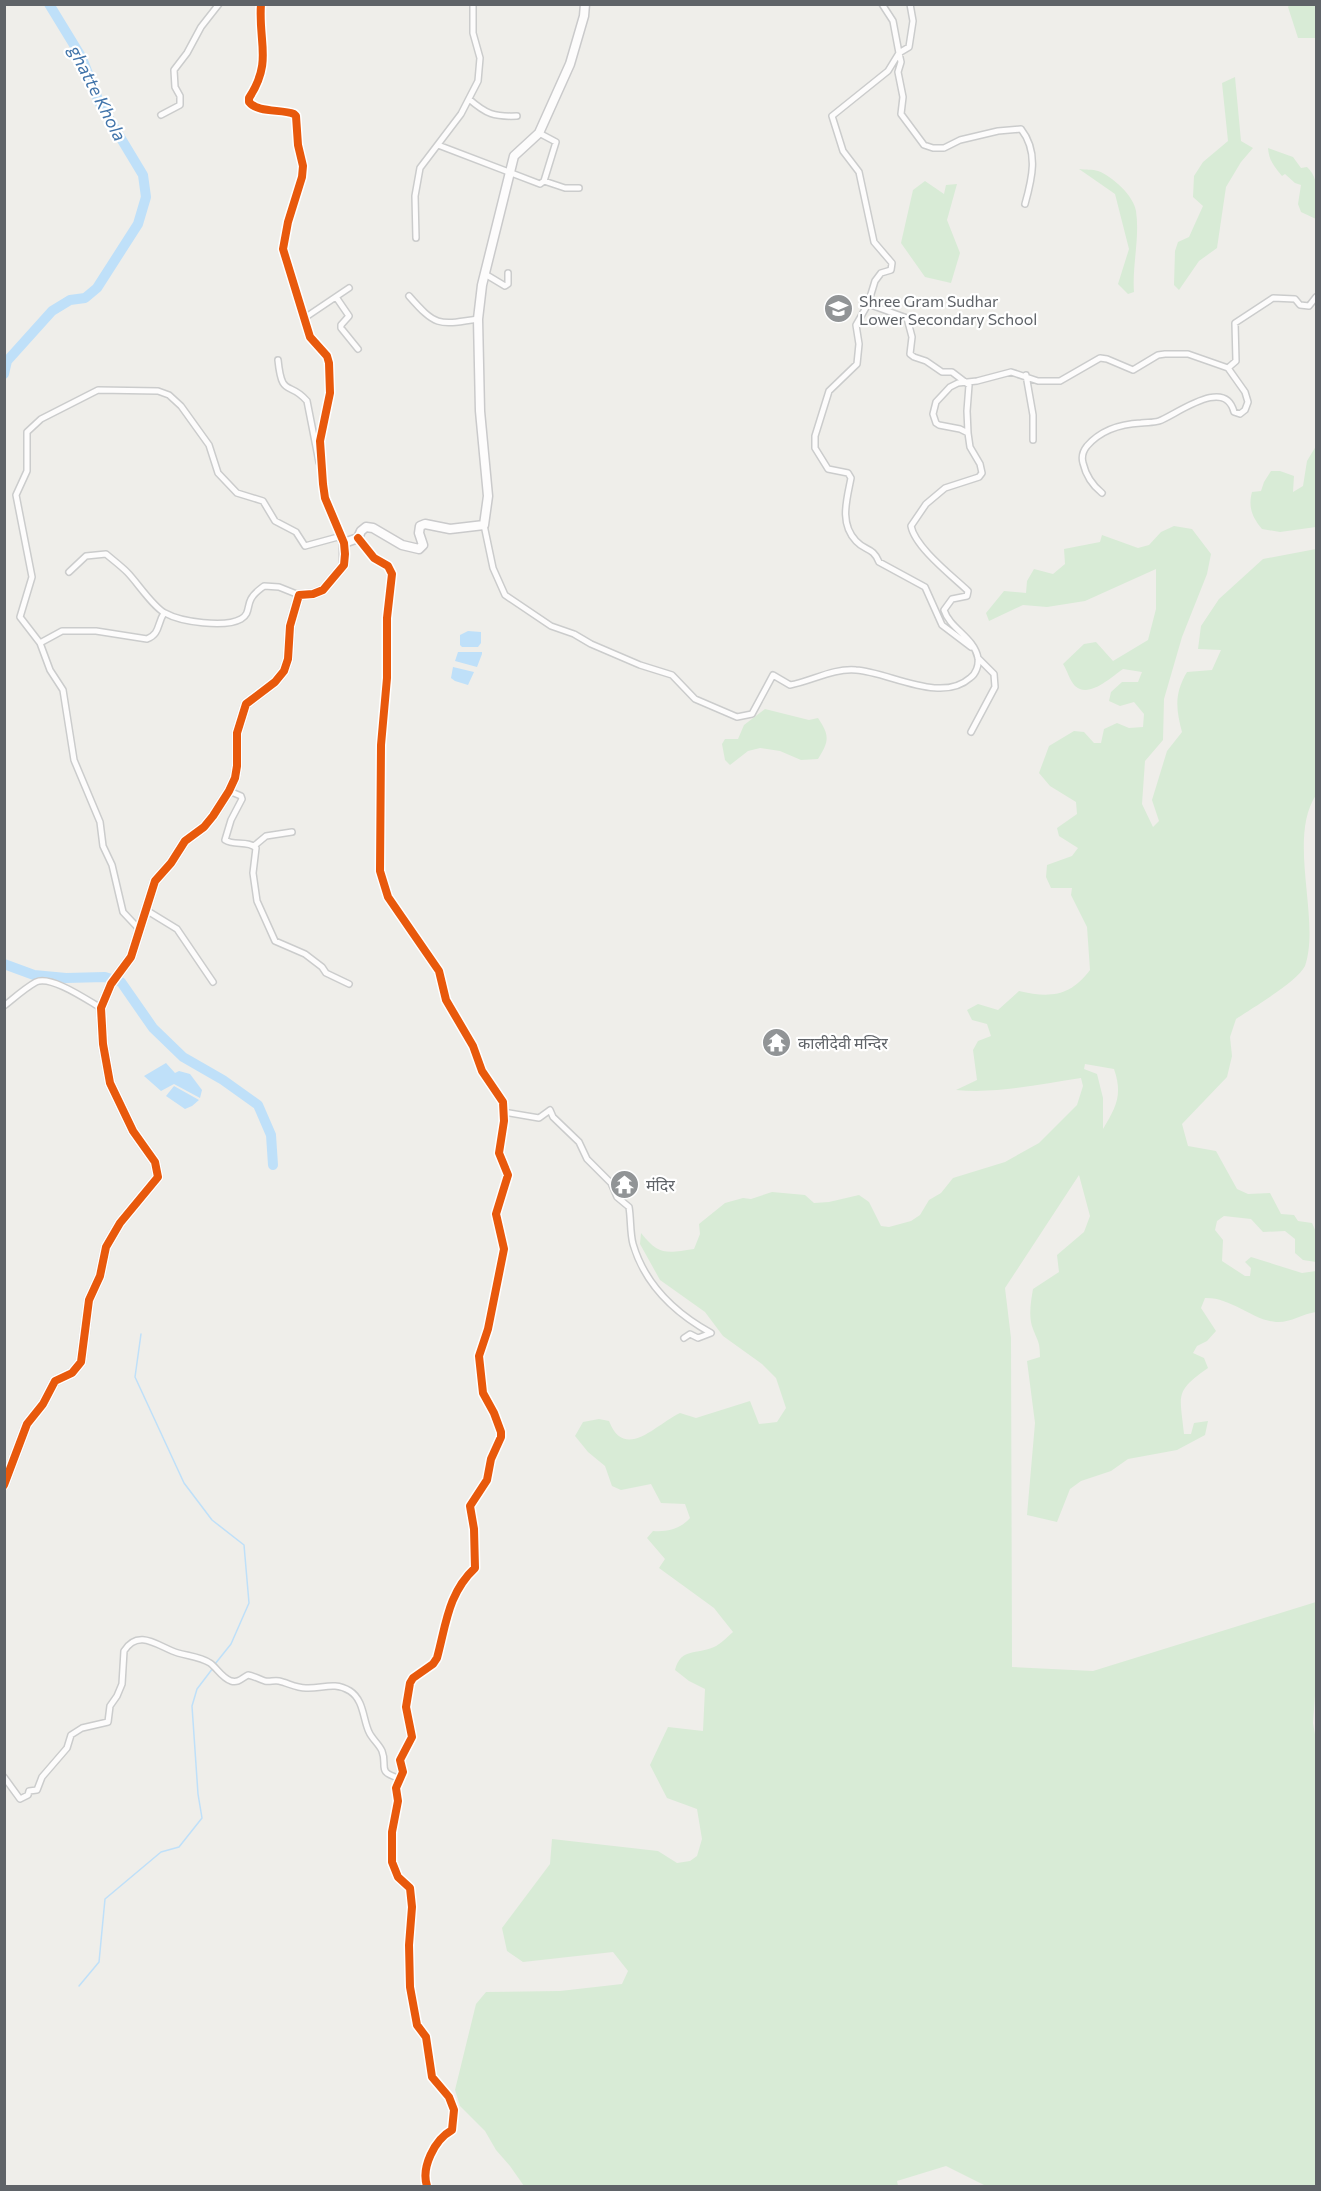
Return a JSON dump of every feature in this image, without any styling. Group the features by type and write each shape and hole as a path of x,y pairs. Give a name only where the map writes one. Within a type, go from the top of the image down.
{"street":[{"path":"161,115 180,105 180,96 175,87 174,70 188,53 201,27 219,4"},
{"path":"69,572 86,556 106,554 126,571 164,613 191,621 226,622 239,620 245,616 249,610 250,600 264,586 279,587 299,595 313,594 323,590 344,565 345,543 325,498 320,441 330,393 329,363 327,356 314,343 303,319 283,249 288,222 302,177 303,166 298,145 296,117 290,112 257,108 249,102 263,67 261,4"},
{"path":"416,238 414,207 422,164 461,114 478,81 480,57 473,33 474,4"},
{"path":"585,4 584,16 570,64 539,133 514,156 484,274 478,319 480,411 488,496 484,525 493,568 505,595 551,626 574,634 591,644 640,665 672,675 694,699 737,717 752,714 773,675 790,685 808,682 832,672 856,670 890,676 913,684 949,688 956,687 972,677 978,667 975,650 966,636 946,617 944,610 952,599 967,596 968,591 915,537 911,525 926,504 945,488 979,477 981,473 980,464 970,447 968,434 969,385 952,372 942,372 910,354 912,337 907,318 868,304"},
{"path":"882,4 893,21 901,62 898,72 903,97 901,114 924,145 933,148 944,148 960,140 998,131 1021,129 1026,135 1033,159 1032,178 1025,204"},
{"path":"910,4 913,21 909,47 898,53 888,71 832,116 843,151 859,171 874,242 892,263 891,270 881,273 875,281 868,304 856,325 859,344 857,364 829,391 815,436 816,448 828,469 848,474 851,478 844,518 856,541 875,553 879,562 925,587 942,625 975,650"},
{"path":"469,99 480,110 491,114 502,117 517,116"},
{"path":"438,145 540,184 544,181 556,142 539,133"},
{"path":"544,181 565,188 579,188"},
{"path":"484,274 505,286 508,284 508,273"},
{"path":"303,319 349,288"},
{"path":"409,296 420,309 440,323 478,319"},
{"path":"336,297 349,316 341,328 358,349"},
{"path":"1228,368 1236,361 1235,323 1254,308 1273,298 1295,299 1300,305 1309,306 1317,297"},
{"path":"968,434 960,429 939,425 933,414 936,402 950,387 964,382 1011,372 1026,375 1038,381 1060,381 1100,358 1133,370 1158,355 1164,354 1188,354 1228,368 1245,392 1248,402 1245,410 1240,414 1234,412 1233,406 1224,399 1204,398 1160,421 1122,426 1101,433 1091,442 1083,451 1082,460 1089,480 1102,493"},
{"path":"278,360 281,382 286,388 303,396 307,401 323,472"},
{"path":"1026,375 1033,415 1034,440"},
{"path":"139,929 123,912 112,865 103,846 100,822 74,760 63,690 50,670 40,643 20,617 32,577 16,495 27,471 27,432 41,419 98,390 158,391 169,395 181,406 209,445 218,473 237,493 263,501 274,522 296,532 305,546 338,537 345,543"},
{"path":"345,543 358,538 361,531 366,528 373,528 402,545 419,549 423,545 419,534 420,526 425,524 450,529 484,525"},
{"path":"358,538 374,558 388,566 392,574 387,618 387,678 381,745 380,871 388,897 439,971 446,1000 473,1046 482,1071 503,1102 499,1153 508,1175 496,1214 504,1249 488,1329 480,1356 483,1393 501,1432 500,1442 491,1459 488,1480 470,1506 474,1529 475,1568 466,1577 451,1603 434,1664 413,1678 410,1683 406,1707 412,1737 400,1760 403,1772 396,1788 397,1810 392,1832 392,1862 398,1877 410,1888 412,1907 409,1945 410,1987 417,2025 426,2037 432,2077 449,2097 454,2110 452,2130 445,2133 435,2144 431,2154 424,2176 427,2187"},
{"path":"4,1485 27,1424 43,1404 55,1381 72,1373 81,1362 89,1300 100,1276 106,1247 120,1223 158,1177 155,1162 133,1131 110,1083 103,1044 101,1008 111,984 131,957 155,882 185,841 204,827 213,816 229,791 235,778 237,733 246,704 275,682 284,671 288,659 290,626 299,595"},
{"path":"40,643 62,631 96,630 147,639 153,637 158,631 159,620 164,613"},
{"path":"971,732 996,687 994,674 978,658"},
{"path":"229,791 241,796 242,799 231,820 225,840 230,843 254,846 269,835 292,832"},
{"path":"254,846 256,850 253,878 257,901 275,941 305,954 326,973 349,984"},
{"path":"146,910 177,929 213,982"},
{"path":"4,1006 35,983 46,980 101,1008"},
{"path":"504,1112 539,1119 550,1110 553,1117 579,1142 587,1159 611,1182 618,1197 629,1207 632,1242 657,1292 670,1305 711,1333 698,1338 690,1334 684,1338"},
{"path":"4,1777 20,1799 28,1795 29,1791 37,1790 42,1777 67,1748 71,1735 82,1728 108,1722 110,1706 122,1684 124,1651 137,1640 145,1640 156,1642 172,1651 205,1660 228,1680 238,1682 248,1675 265,1681 280,1681 296,1687 330,1685 350,1690 364,1714 369,1733 382,1751 382,1762 386,1771 389,1775 399,1778"}],"green space":[{"path":"1290,4 1316,5 1316,38 1298,38 1288,7"},
{"path":"1235,77 1241,141 1253,148 1241,162 1226,187 1217,248 1199,261 1179,290 1174,285 1175,251 1178,242 1189,237 1203,206 1193,197 1194,176 1203,162 1228,141 1222,83"},
{"path":"1268,148 1293,157 1301,168 1307,167 1311,172 1317,191 1316,219 1301,212 1298,204 1301,185 1285,174 1282,176 1271,160"},
{"path":"1079,169 1096,170 1110,177 1122,187 1134,205 1137,231 1134,292 1128,294 1118,284 1129,249 1115,194"},
{"path":"925,181 944,194 946,185 957,184 947,220 960,253 951,283 925,277 901,243 913,190"},
{"path":"1316,446 1316,527 1280,532 1262,529 1252,512 1250,502 1252,492 1261,491 1271,471 1280,471 1294,476 1293,492 1303,486 1307,461"},
{"path":"1174,526 1192,529 1211,554 1207,574 1182,637 1164,699 1163,740 1145,761 1142,804 1153,827 1159,821 1152,800 1167,751 1182,732 1178,716 1180,687 1187,672 1212,670 1221,650 1198,649 1201,626 1219,599 1263,559 1316,549 1316,795 1308,813 1304,834 1309,926 1309,947 1305,966 1284,987 1236,1019 1230,1037 1232,1056 1227,1077 1182,1124 1188,1146 1216,1151 1237,1189 1248,1194 1270,1193 1281,1214 1294,1215 1298,1221 1312,1223 1316,1232 1316,1262 1303,1260 1295,1253 1295,1239 1285,1231 1263,1232 1251,1219 1224,1216 1217,1221 1215,1230 1223,1240 1222,1261 1245,1276 1250,1276 1251,1268 1245,1262 1251,1257 1302,1273 1316,1271 1316,1312 1276,1322 1258,1317 1224,1301 1205,1298 1201,1308 1216,1331 1207,1341 1197,1346 1193,1353 1204,1358 1208,1368 1184,1389 1181,1402 1184,1434 1191,1434 1194,1423 1208,1421 1205,1435 1177,1450 1128,1459 1111,1471 1081,1481 1070,1489 1057,1522 1027,1515 1035,1423 1027,1361 1040,1357 1031,1319 1031,1299 1033,1289 1059,1272 1057,1255 1084,1232 1090,1216 1079,1175 1005,1288 1011,1338 1012,1667 1093,1671 1316,1602 1316,1682 1313,1723 1316,1740 1316,2186 986,2186 946,2166 897,2181 898,2186 524,2186 496,2150 485,2131 460,2106 455,2090 476,2004 486,1992 560,1991 622,1984 628,1971 613,1952 523,1962 507,1951 502,1928 550,1864 552,1839 658,1851 677,1863 690,1861 697,1856 702,1839 697,1809 667,1798 650,1765 668,1727 703,1731 705,1689 689,1681 675,1670 681,1658 690,1653 717,1646 733,1632 714,1608 659,1568 665,1559 647,1538 653,1531 673,1529 686,1522 690,1518 685,1504 661,1503 651,1484 621,1490 612,1486 605,1466 588,1452 575,1436 583,1422 599,1419 609,1421 616,1433 623,1439 632,1439 642,1436 680,1413 696,1418 750,1401 759,1424 777,1422 786,1408 776,1378 762,1364 723,1336 705,1312 660,1280 640,1244 641,1233 653,1246 664,1251 694,1249 700,1234 699,1224 725,1203 743,1198 751,1199 772,1192 805,1195 814,1203 859,1195 869,1202 881,1226 889,1227 911,1221 920,1215 929,1200 941,1193 953,1178 1005,1162 1039,1143 1077,1105 1083,1086 1081,1078 1003,1090 956,1090 977,1080 973,1050 978,1041 991,1036 987,1024 972,1020 967,1010 978,1004 998,1010 1019,991 1049,995 1058,993 1075,986 1090,970 1087,927 1071,895 1072,888 1051,888 1046,877 1047,865 1072,856 1078,848 1059,836 1057,828 1077,814 1076,802 1050,786 1039,773 1049,746 1074,731 1084,732 1094,743 1101,743 1104,729 1117,723 1129,728 1143,727 1144,714 1134,702 1120,706 1109,701 1111,692 1122,682 1138,682 1142,672 1123,669 1100,685 1087,690 1075,686 1063,664 1084,644 1096,642 1113,661 1148,640 1156,609 1156,569 1085,601 1047,607 1023,605 989,621 986,613 1004,591 1026,593 1027,581 1034,569 1053,574 1065,564 1064,549 1100,542 1102,535 1138,548 1149,545 1161,532","holes":["1085,1064 1114,1069 1118,1086 1117,1100 1103,1129 1103,1098 1097,1074 1084,1069"]},
{"path":"765,709 809,720 818,718 825,729 827,738 818,759 801,760 780,751 760,748 748,751 730,765 725,760 722,744 725,739 738,739 744,725"}],"water":[{"path":"468,631 481,632 481,643 478,647 460,645 460,635"},
{"path":"458,652 482,652 477,667 455,661"},
{"path":"453,667 474,672 468,685 451,678"},
{"path":"166,1063 175,1073 179,1071 190,1074 202,1090 200,1098 174,1084 161,1091 144,1076"},
{"path":"174,1086 199,1100 185,1109 166,1096"}],"waterway":[{"name":"ghatte Khola","path":"4,374 7,361 52,311 70,300 85,298 97,288 138,224 146,197 143,175 99,102 82,58 49,4"},
{"name":"ghatte Khola","path":"4,964 34,975 66,978 105,977 121,982 153,1028 183,1057 223,1080 258,1105 271,1135 273,1165"},
{"path":"141,1334 135,1377 184,1483 212,1520 244,1545 249,1603 231,1644 215,1664"},
{"path":"79,1986 99,1962 105,1899 161,1852 179,1847 202,1818 198,1794 192,1706 197,1689 213,1668"}],"cycle path":[{"path":"4,1485 27,1424 43,1404 55,1381 72,1373 81,1362 89,1300 100,1276 106,1247 120,1223 158,1177 155,1162 133,1131 110,1083 103,1044 101,1008 111,984 131,957 155,881 171,863 185,841 204,827 229,791 235,778 237,733 246,704 275,682 284,671 288,659 290,626 299,595 313,594 323,590 344,565 344,543 325,498 323,484 320,441 330,393 329,363 327,356 310,337 283,249 288,222 302,177 303,166 298,145 296,116 289,112 258,108 249,102 263,62 261,4"},
{"path":"358,538 374,558 388,566 392,574 387,618 387,678 381,745 380,871 388,897 439,971 446,1000 473,1046 482,1071 503,1102 504,1121 499,1153 508,1175 496,1214 504,1249 488,1329 479,1356 483,1393 494,1413 501,1437 491,1459 487,1480 470,1506 474,1529 475,1568 453,1599 437,1658 410,1683 406,1707 412,1737 400,1760 403,1772 396,1788 398,1801 392,1832 392,1862 398,1877 410,1888 412,1907 409,1945 410,1987 417,2025 426,2037 432,2077 449,2097 454,2110 452,2130 440,2140 430,2155 426,2171 427,2186"}],"place":[{"name":"Shree Gram Sudhar Lower Secondary School","path":"838,309"},
{"name":"कालीदेवी मन्दिर","path":"777,1042"},
{"name":"मंदिर","path":"625,1184"}]}
